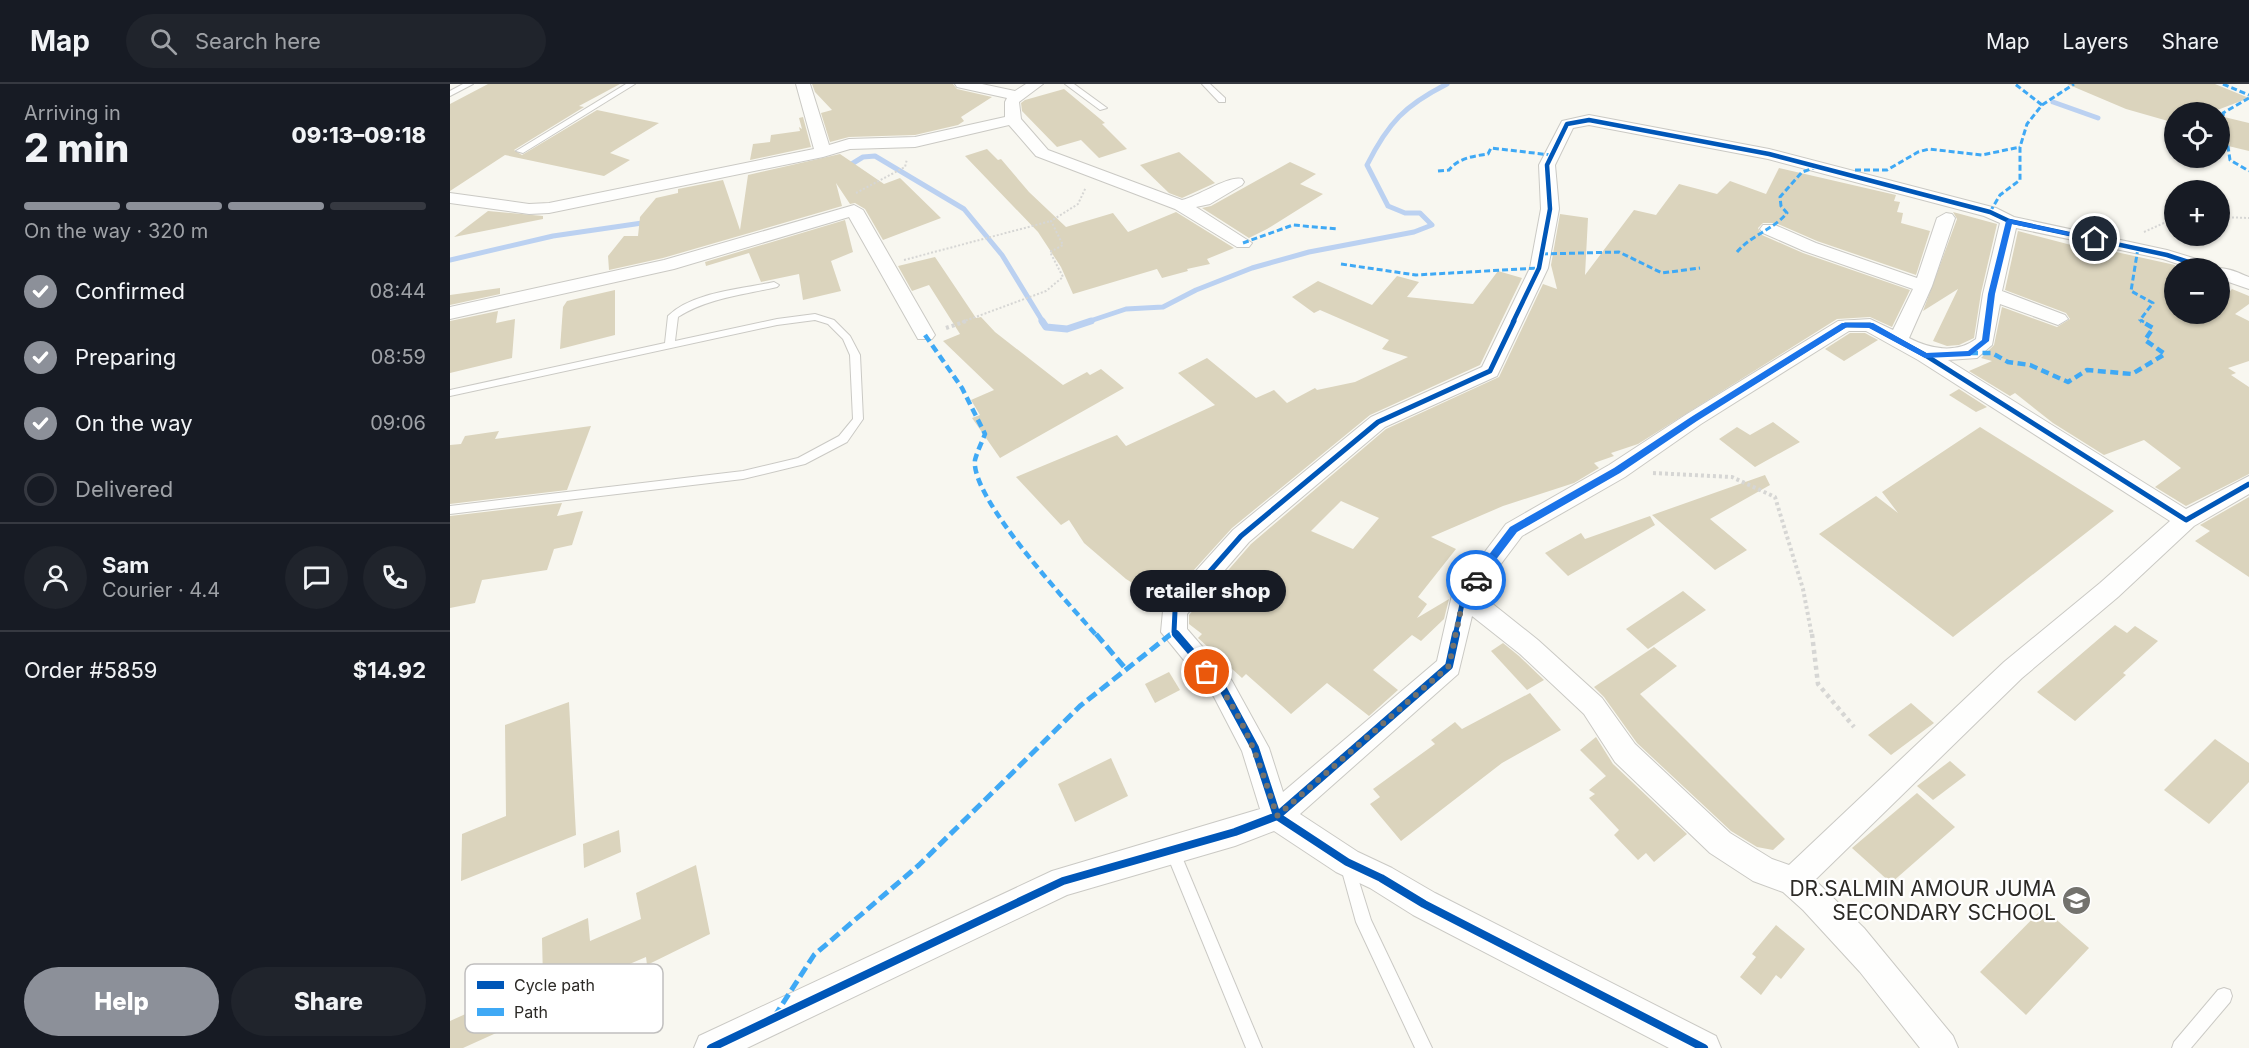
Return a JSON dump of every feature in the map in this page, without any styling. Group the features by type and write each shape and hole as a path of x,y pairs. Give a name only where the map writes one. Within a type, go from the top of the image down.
{"street":[{"path":"803,84 823,152"},
{"path":"962,84 1017,96"},
{"path":"1036,84 1012,102 1013,120 1042,153 1181,206 1243,243"},
{"path":"450,198 529,209 549,208 823,152 849,144 915,142 1013,120"},
{"path":"1704,1048 1347,862 1277,816 1255,748 1223,689 1174,632 1175,611 1240,536 1378,422 1490,371 1539,268 1550,209 1547,165 1567,124 1589,120 1769,154 1990,212 2009,221 2138,248 2172,258"},
{"path":"1181,206 1204,200 1236,182"},
{"path":"450,313 668,265 854,210 925,335"},
{"path":"1898,340 1923,286 1946,218"},
{"path":"1925,355 1970,353 1985,341 1992,294 2009,221"},
{"path":"1769,229 1810,247 1923,286"},
{"path":"2230,276 2249,283"},
{"path":"1992,294 2058,319"},
{"path":"711,1048 1063,881 1235,832 1277,816 1449,666 1464,595 1514,530 1617,471 1694,419 1845,325 1870,325 1925,355 2186,520"},
{"path":"1793,881 2013,670 2109,590 2186,520 2249,484"},
{"path":"1464,595 1529,647 1593,706 1625,753 1720,843 1764,871 1793,881 1831,916 1878,968 1941,1048"}],"lane":[{"path":"450,94 469,84"},
{"path":"520,151 632,84"},
{"path":"1069,84 1103,108"},
{"path":"1206,84 1222,100"},
{"path":"670,346 672,316 681,310 697,303 774,285"},
{"path":"450,393 777,321 815,317 831,322 847,338 855,355 858,419 843,439 801,461 743,475 450,510"},
{"path":"1172,850 1254,1048"},
{"path":"1347,862 1364,922 1424,1048"},
{"path":"2180,1048 2224,996"}],"path":[{"path":"854,210 858,201 857,192 901,169"},
{"path":"886,264 1051,221 1075,207 1085,197 1089,181 1095,174"},
{"path":"2230,217 2249,218"},
{"path":"925,335 1046,291 1063,277 1050,252 1063,245 1051,221"},
{"path":"2138,248 2146,229 2164,222"},
{"path":"1617,471 1732,477 1775,497 1803,589 1815,649 1818,684 1854,727"}],"building":[{"path":"488,84 620,84 579,106 584,107 514,150 522,155 597,110 659,123 610,153 630,160 604,176 505,155 450,191 450,104"},
{"path":"812,84 953,84 957,89 992,97 961,117 964,121 958,125 915,135 849,137 830,142 821,113 832,110 815,92"},
{"path":"2067,84 2215,84 2249,98 2230,105 2230,102 2164,102 2164,120 2126,109"},
{"path":"1064,89 1105,123 1102,124 1127,149 1099,158 1081,140 1057,147 1022,111 1021,103 1025,100"},
{"path":"803,117 811,147 750,160 753,144 770,142 771,135 800,131 799,127 802,129 799,118"},
{"path":"2230,118 2249,123 2249,151 2230,146"},
{"path":"987,149 998,160 1001,159 1029,192 1066,227 1113,213 1128,232 1176,212 1234,248 1207,259 1210,264 1187,269 1188,271 1162,278 1157,269 1073,294 1061,267 1038,232 965,156"},
{"path":"1179,152 1215,183 1182,198 1169,193 1140,165"},
{"path":"840,154 884,184 900,178 941,218 883,240 865,209 855,203 850,204 836,183 842,206 663,258 609,270 608,256 624,236 638,236 640,217 656,198 678,193 678,189 723,180 740,230 748,175"},
{"path":"1290,162 1316,174 1300,184 1323,194 1267,229 1249,238 1202,208 1211,206"},
{"path":"1779,168 1896,195 1894,201 1900,202 1897,212 1903,213 1901,223 1930,231 1916,275 1817,241 1776,223 1763,223 1758,228 1762,235 1803,253 1910,290 1892,327 1870,317 1837,319 1638,444 1611,453 1614,456 1594,463 1599,468 1574,483 1503,506 1431,537 1456,549 1418,597 1427,604 1417,618 1449,599 1444,619 1421,641 1412,635 1373,670 1398,690 1369,716 1327,683 1291,714 1246,674 1242,678 1198,638 1202,634 1189,624 1189,615 1251,544 1386,429 1499,377 1543,284 1557,289 1551,265 1560,214 1588,218 1585,275 1634,210 1656,215 1679,184 1717,194 1730,181 1766,194","holes":["1341,501 1379,518 1353,549 1311,531"]},
{"path":"488,211 543,216 543,219 454,237"},
{"path":"1953,212 1997,224 1981,293 1974,338 1959,345 1947,346 1933,341 1958,289 1923,311 1957,219"},
{"path":"845,220 853,252 831,261 841,291 803,300 799,274 761,282 749,253 706,266 705,262"},
{"path":"2018,231 2098,252 2098,248 2164,263 2164,324 2230,324 2230,291 2232,289 2249,296 2249,304 2235,314 2249,321 2249,361 2228,368 2236,373 2231,375 2249,387 2249,474 2186,506 2155,487 2181,468 2144,440 2104,455 2053,423 2015,393 2010,396 1969,371 1992,361 1981,358 1994,345 2002,307 2057,327 2070,319 2066,313 2005,290"},
{"path":"935,257 976,318 981,317 995,332 1063,385 1087,372 1090,375 1101,369 1124,388 1000,458 972,418 980,415 971,400 994,390 943,341 960,334 929,285 912,291 898,266"},
{"path":"1498,271 1522,278 1480,365 1370,415 1232,528 1164,603 1126,579 1084,543 1069,520 1061,525 1016,477 1117,435 1126,446 1215,405 1178,373 1207,358 1256,398 1274,390 1287,403 1315,388 1317,390 1355,382 1408,357 1382,349 1389,340 1320,310 1314,313 1292,297 1318,281 1372,305 1397,276 1419,282 1407,297 1473,304"},
{"path":"500,288 500,294 450,305 450,295"},
{"path":"615,290 615,335 560,349 563,307 567,301"},
{"path":"498,311 496,323 515,319 512,358 450,373 450,321"},
{"path":"1850,333 1865,333 1878,340 1844,361 1825,349"},
{"path":"1959,389 1987,407 1976,412 1949,395"},
{"path":"1773,422 1800,442 1755,467 1719,439 1737,427 1750,435"},
{"path":"591,426 567,490 450,504 450,445 461,444 465,436 499,431 495,439"},
{"path":"1980,427 2114,511 1953,637 1819,534 1876,496 1898,513 1882,492"},
{"path":"1765,475 1770,485 1710,519 1747,550 1715,570 1652,515"},
{"path":"2249,497 2249,577 2195,541 2210,531 2200,525"},
{"path":"562,503 557,516 583,511 572,545 554,549 547,570 482,580 475,603 450,608 450,516"},
{"path":"1650,516 1655,525 1568,576 1545,553 1581,533 1585,539"},
{"path":"1683,591 1706,610 1648,649 1626,629"},
{"path":"2115,625 2127,633 2135,626 2158,641 2123,673 2126,675 2075,721 2037,692"},
{"path":"1503,643 1544,680 1527,690 1491,651"},
{"path":"1654,647 1677,666 1640,694 1785,839 1773,850 1757,847 1731,831 1637,743 1604,697 1594,687"},
{"path":"1169,672 1180,690 1155,703 1145,684"},
{"path":"1530,693 1561,730 1502,763 1401,841 1370,804 1380,797 1373,789 1435,744 1431,740 1455,722 1462,729"},
{"path":"569,702 576,835 461,881 462,834 506,816 505,725"},
{"path":"1911,703 1934,723 1891,755 1868,735"},
{"path":"1596,737 1613,764 1687,834 1654,862 1646,853 1638,860 1614,835 1619,830 1589,798 1595,794 1589,790 1606,776 1580,750"},
{"path":"2215,739 2249,763 2249,782 2209,824 2164,790"},
{"path":"1111,758 1128,796 1075,822 1058,784"},
{"path":"1950,761 1966,775 1933,800 1917,786"},
{"path":"1917,793 1955,827 1891,883 1852,848"},
{"path":"619,830 621,852 584,868 583,844"},
{"path":"696,865 710,934 649,964 647,964 646,957 630,964 543,964 542,938 588,918 590,941 641,919 636,893"},
{"path":"2043,908 2089,948 2026,1015 1980,972"},
{"path":"1776,925 1805,949 1781,979 1776,975 1761,995 1740,977 1756,957 1752,954"},
{"path":"465,1014 465,1033 496,1033 463,1048 450,1048 450,1021"}],"waterway":[{"path":"1087,322 1126,309 1163,307 1196,290 1252,268 1309,252 1414,232 1432,225 1420,213 1405,213 1388,206 1367,165 1390,126 1409,108 1447,84"},
{"path":"2053,102 2098,118"},
{"path":"845,168 863,157 875,156 964,209 1002,255 1043,322"},
{"path":"450,260 553,236 649,222"},
{"path":"1042,321 1046,327 1067,329 1091,321"}],"marked path":[{"path":"1990,212 2000,195 2020,180 2022,174 2020,147 2027,124 2042,105 2015,84"},
{"path":"2042,105 2074,84"},
{"path":"2223,84 2249,95"},
{"path":"2249,98 2223,113 2230,160 2249,171"},
{"path":"1855,170 1887,170 1901,164 1918,152 1929,149 1939,148 1970,155 1982,155 2003,153 2020,147"},
{"path":"1438,171 1449,170 1456,163 1467,158 1488,154 1491,148 1551,155"},
{"path":"1737,252 1749,240 1781,220 1787,213 1781,206 1780,197 1802,172 1814,168"},
{"path":"1243,243 1286,226 1308,224 1338,229"},
{"path":"1970,353 1992,353 2008,362 2030,365 2068,382 2087,370 2132,374 2165,354 2145,340 2153,328 2140,320 2153,303 2131,291 2138,248"},
{"path":"1542,254 1619,252 1662,273 1700,268"},
{"path":"1341,264 1416,275 1539,268"},
{"path":"925,335 962,388 985,434 975,461 981,488 1029,557 1125,668"},
{"path":"774,1017 814,955 919,865 1080,706 1125,668 1174,632"}],"cycle path":[{"path":"1704,1048 1424,904 1381,878 1347,862 1277,816 1255,748 1223,689 1174,632 1175,611 1241,536 1378,422 1490,371 1539,268 1550,209 1547,165 1567,124 1589,120 1769,154 1990,212 2009,221 2176,258"},
{"path":"711,1048 1063,881 1235,832 1277,816 1449,666 1464,595 1514,530 1617,471 1694,419 1845,325 1870,325 1925,355 2186,520 2249,484"}],"way so far":[{"path":"1207,672 1223,689 1255,748 1277,816 1449,666 1464,595 1476,580"}],"place":[{"name":"retailer shop","path":"1207,672"},
{"name":"DR.SALMIN AMOUR JUMA SECONDARY SCHOOL","path":"2077,900"}],"route":[{"path":"1476,580 1514,530 1617,471 1694,419 1823,341 1845,325 1870,325 1925,355 1970,353 1985,341 1992,294 2009,221 2095,239"}]}
